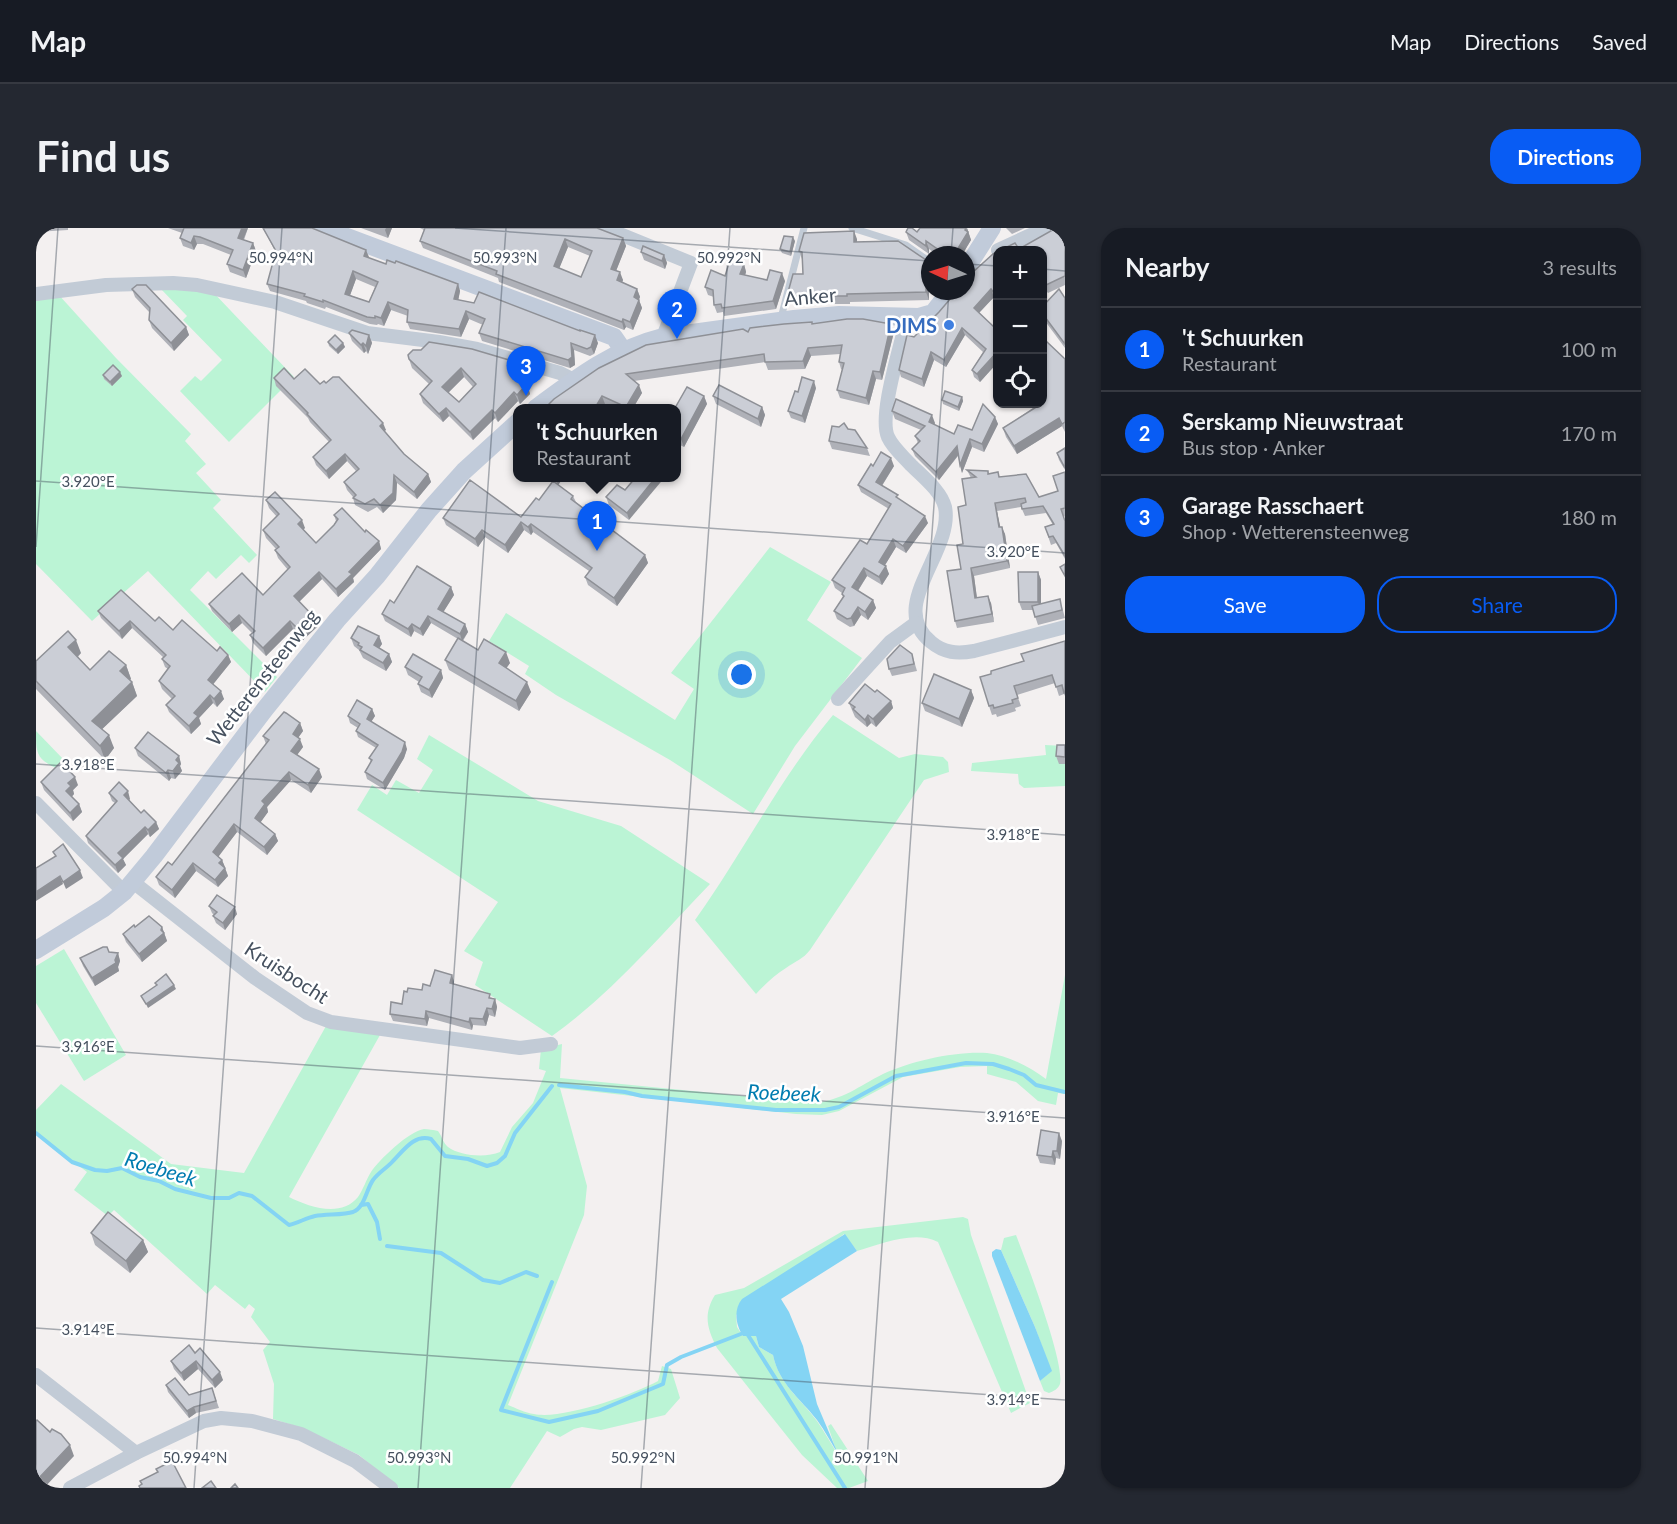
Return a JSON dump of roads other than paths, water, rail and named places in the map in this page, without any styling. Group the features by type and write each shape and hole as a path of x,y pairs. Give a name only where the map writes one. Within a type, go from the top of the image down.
{"street":[{"path":"323,228 614,337 623,350 574,380 541,404"},
{"path":"605,228 691,263 663,337"},
{"path":"992,228 992,250"},
{"path":"975,262 992,250 1046,228"},
{"path":"36,294 106,285 173,283 197,285 275,302 367,333 477,349 560,373 574,380"},
{"name":"Anker","path":"623,350 663,337 780,320 839,315 919,317 933,313 943,300"},
{"path":"907,317 888,401 886,429 892,444 942,499 946,516 940,543 919,593 914,614 916,623 924,636 939,648 960,653 1065,627"},
{"name":"Wetterensteenweg","path":"36,950 104,908 129,887 265,709 337,620 377,576 429,510 464,471 513,427"},
{"path":"838,699 890,642 916,623"},
{"name":"Kruisbocht","path":"36,803 129,887 307,1013 331,1022 520,1048 551,1044"},
{"path":"36,1375 136,1453"},
{"path":"70,1488 204,1421 221,1418 252,1421 301,1434 355,1461 392,1488"}],"lane":[{"path":"780,320 804,228"},
{"path":"852,228 906,245 921,256"}],"water":[{"path":"845,1234 857,1251 781,1299 803,1346 817,1404 839,1456 817,1420 785,1383 773,1355 759,1347 756,1336 743,1336 737,1322 737,1308 742,1299"},
{"path":"996,1249 1001,1250 1052,1371 1040,1381 992,1256 992,1252"}],"waterway":[{"name":"Roebeek","path":"559,1085 776,1110 825,1110 839,1107 896,1076 966,1063 993,1064 1024,1075 1036,1085 1065,1092"},
{"name":"Roebeek","path":"36,1133 72,1162 95,1170 107,1171 122,1168 175,1189 211,1198 229,1198 239,1193 252,1196 289,1225 315,1216 349,1213 357,1210 375,1177 410,1144 419,1139 431,1139 445,1156 468,1159 487,1166 497,1163 505,1156 515,1133 552,1086"},
{"path":"361,1205 368,1204 377,1222 380,1239"},
{"path":"387,1246 441,1253 483,1280 500,1283 526,1272 537,1276"},
{"path":"552,1282 501,1410 549,1422 598,1411 663,1384 667,1365 681,1357 746,1332 845,1488"}],"place":[{"name":"DIMS","path":"949,325"},
{"name":"Serskamp Nieuwstraat","path":"677,339"},
{"name":"Garage Rasschaert","path":"526,396"},
{"name":"'t Schuurken","path":"597,551"}]}
